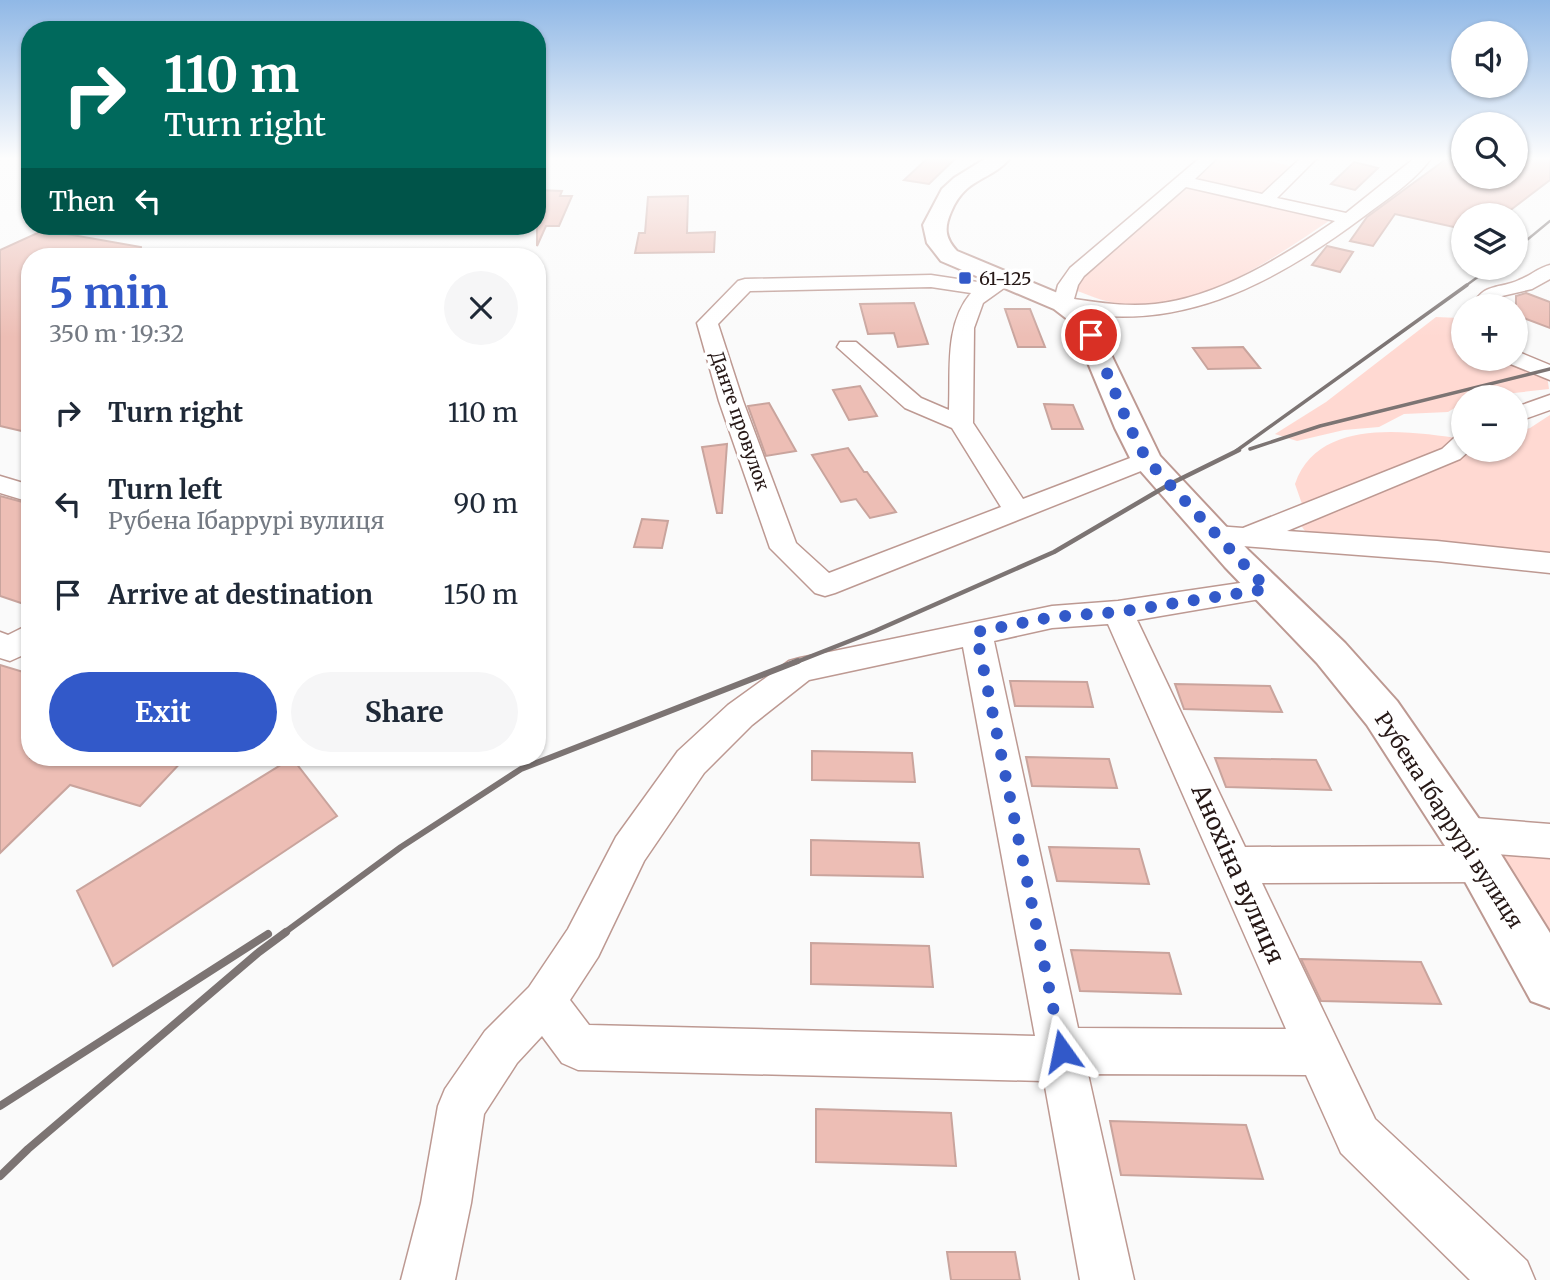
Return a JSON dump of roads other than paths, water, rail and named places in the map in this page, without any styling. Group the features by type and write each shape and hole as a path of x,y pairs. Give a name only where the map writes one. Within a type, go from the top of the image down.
{"main road":[{"path":"938,217 934,225 937,243 950,256 1063,304"},
{"name":"Рубена Ібаррурі вулиця","path":"1063,304 1082,318 1130,428 1147,460 1232,536 1267,589 1331,653 1382,713 1472,849 1550,982"}],"street":[{"path":"1140,217 1077,272 1068,285 1063,304 1119,311 1167,309 1216,293 1258,275 1353,217"},
{"path":"1340,217 1350,219"},
{"path":"1491,294 1494,291 1524,286 1550,271"},
{"name":"Данте провулок","path":"1006,281 983,289 931,281 745,285 707,323 731,401 784,548 825,586 1016,509 1147,460"},
{"path":"983,289 963,328 961,423 1016,509"},
{"path":"848,347 913,403 961,423"},
{"path":"1528,363 1550,373"},
{"path":"1528,410 1550,402"},
{"path":"1232,536 1451,454"},
{"path":"0,484 21,491"},
{"path":"1232,536 1550,563"},
{"path":"428,1280 446,1203 462,1106 501,1047 544,1002 583,943 630,849 691,762 740,715 800,670 1052,617 1118,612 1267,589"},
{"name":"Анохіна вулиця","path":"1118,612 1358,1136 1508,1280"},
{"path":"976,632 1107,1280"},
{"path":"0,644 10,649 21,642"},
{"path":"1235,865 1550,841"},
{"path":"544,1002 578,1047 1063,1055 1318,1052"}],"railway":[{"path":"1528,239 1550,221"},
{"path":"1464,287 1474,280"},
{"path":"1236,451 1467,285"},
{"path":"1250,449 1320,426 1550,369"},
{"path":"794,663 875,631 1054,552 1170,484 1239,450"},
{"path":"546,759 798,661"},
{"path":"284,933 401,847 529,766"},
{"path":"0,1176 28,1149 286,932"},
{"path":"0,1106 268,934"}],"place":[{"name":"61-125","path":"965,278"}]}
